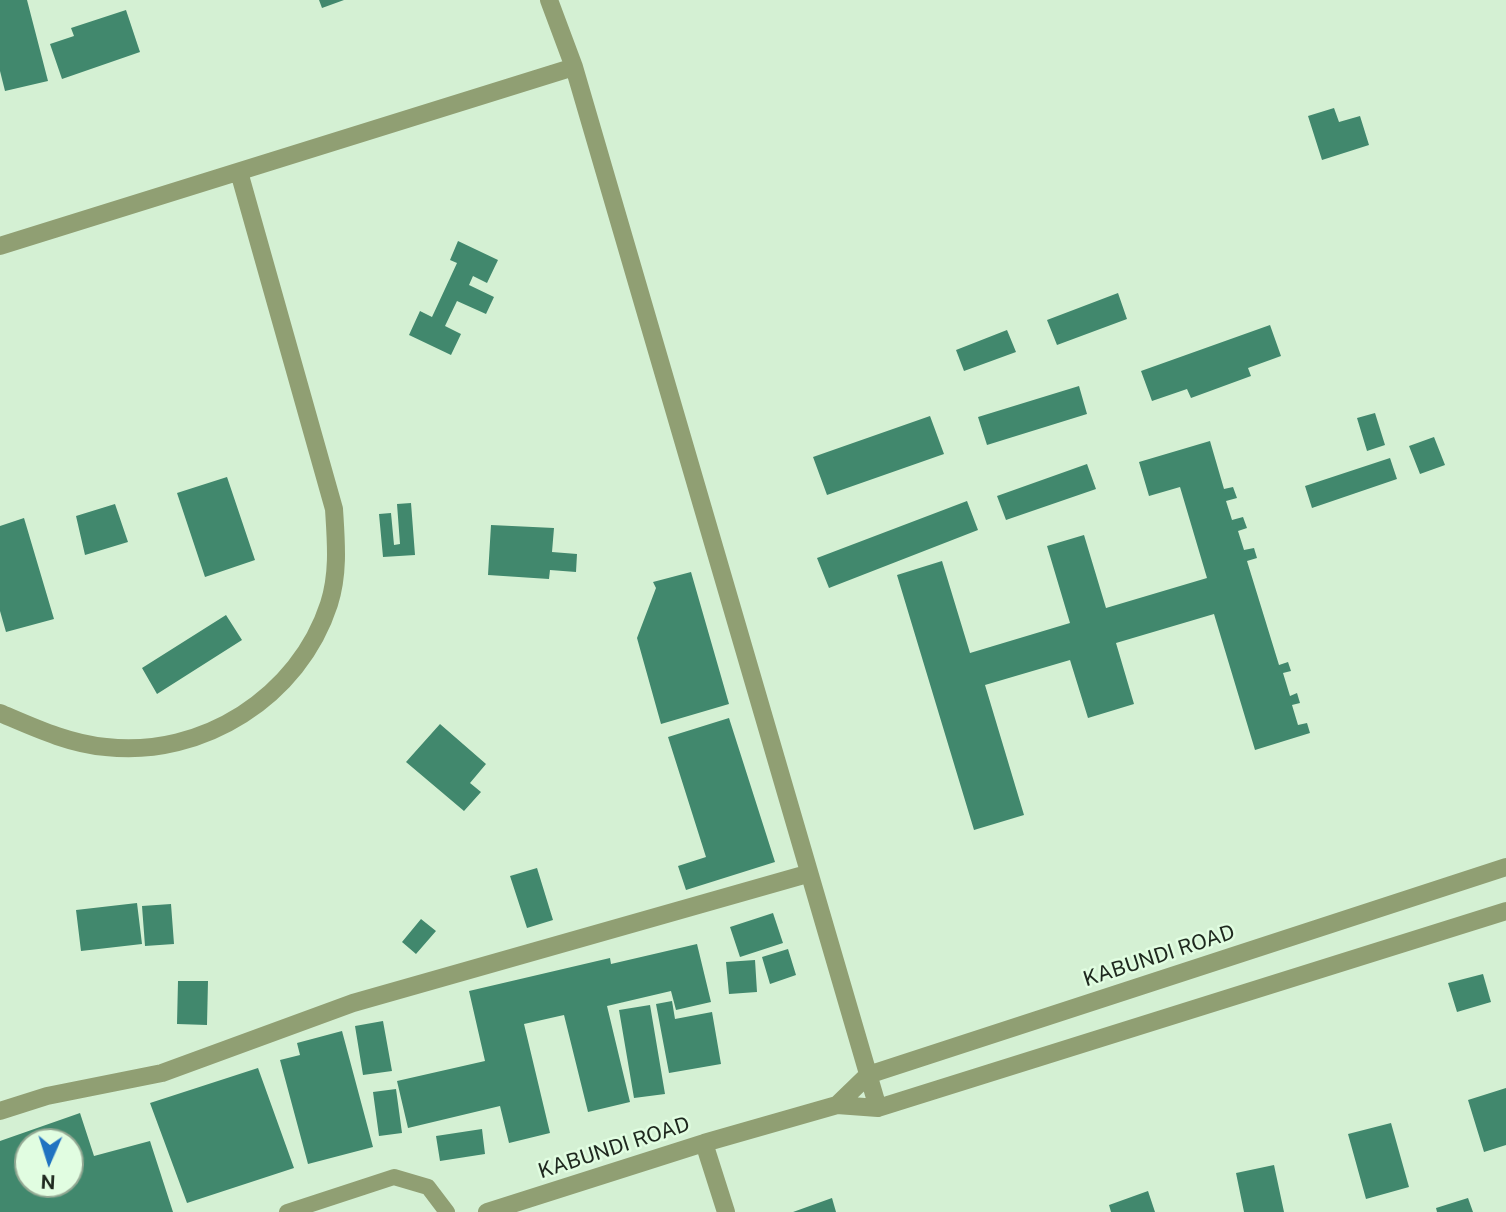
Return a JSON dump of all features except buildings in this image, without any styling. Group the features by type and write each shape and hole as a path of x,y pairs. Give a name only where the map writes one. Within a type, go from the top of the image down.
{"street":[{"path":"548,0 574,67 877,1108"},
{"path":"0,246 574,67"},
{"path":"0,713 54,735 105,747 155,747 202,737 250,710 280,684 308,648 329,604 337,558 334,509 239,172"},
{"name":"KABUNDI ROAD","path":"837,1105 868,1075 1506,867"},
{"path":"0,1111 47,1096 162,1073 353,1003 807,874"},
{"name":"KABUNDI ROAD","path":"487,1212 704,1143 837,1105 877,1108 1506,911"},
{"path":"704,1143 726,1212"}],"lane":[{"path":"287,1212 394,1177 428,1187 447,1212"}]}
